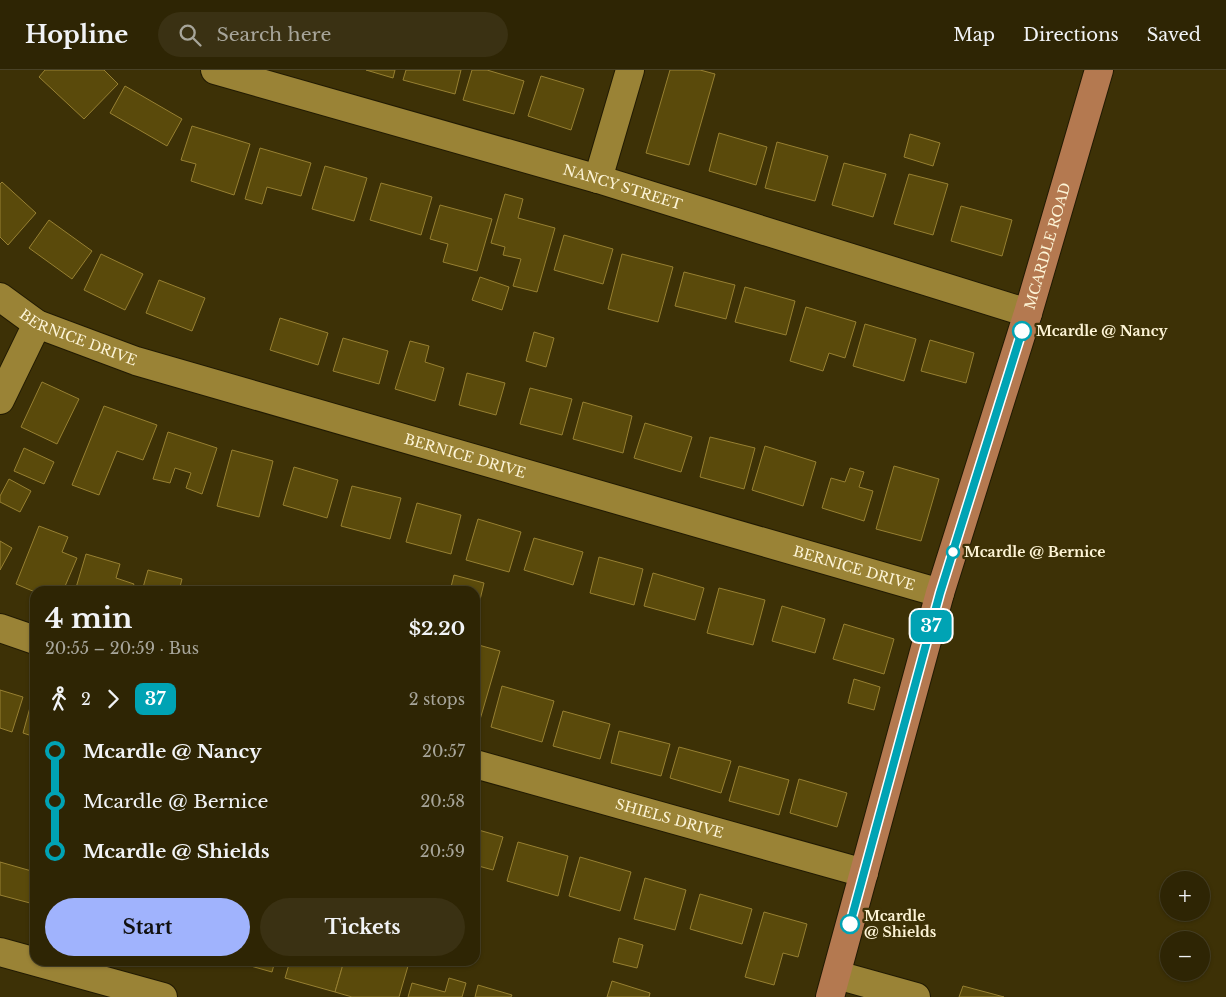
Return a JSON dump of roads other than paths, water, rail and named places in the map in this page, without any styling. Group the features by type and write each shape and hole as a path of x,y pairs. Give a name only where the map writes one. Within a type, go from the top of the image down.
{"main road":[{"name":"MCARDLE ROAD","path":"834,986 940,593 1028,313 1099,70"}],"street":[{"name":"NANCY STREET","path":"215,70 598,180 1028,313"},
{"path":"598,180 630,70"},
{"name":"BERNICE DRIVE","path":"0,297 37,324 136,361 940,593"},
{"path":"0,400 37,324"},
{"path":"0,628 30,638"},
{"name":"SHIELS DRIVE","path":"480,765 864,873"},
{"path":"0,952 30,960"},
{"path":"51,966 163,997"},
{"path":"834,986 916,997"}],"place":[{"name":"Mcardle @ Nancy","path":"1022,331"},
{"name":"Mcardle @ Bernice","path":"953,552"},
{"name":"Mcardle @ Shields","path":"850,924"}]}
